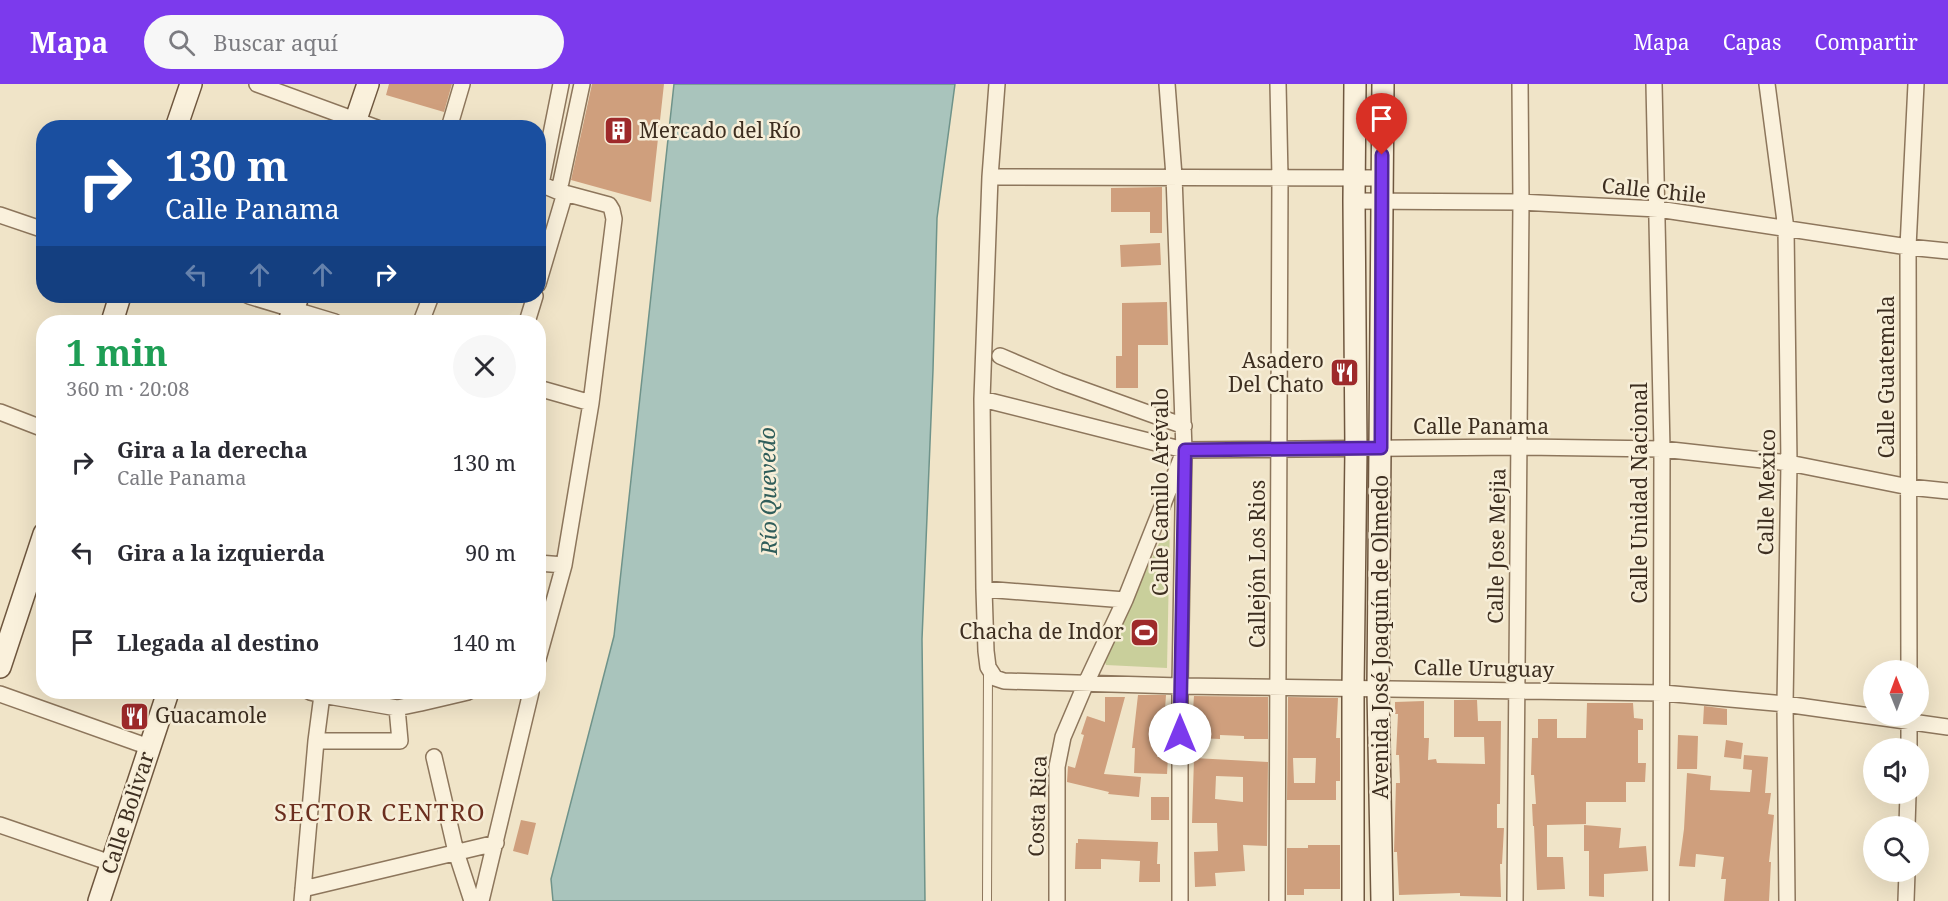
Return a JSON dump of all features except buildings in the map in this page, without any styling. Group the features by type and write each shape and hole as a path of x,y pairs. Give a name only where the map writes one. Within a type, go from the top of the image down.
{"main road":[{"path":"179,120 191,84"},
{"path":"356,120 368,84"},
{"name":"Avenida José Joaquín de Olmedo","path":"1353,901 1356,449 1355,84"},
{"name":"Avenida José Joaquín de Olmedo","path":"1382,901 1378,689 1383,84"},
{"path":"0,668 36,558"},
{"name":"Calle Bolivar","path":"99,901 166,699"}],"street":[{"path":"257,84 345,120"},
{"path":"451,120 462,84"},
{"path":"546,155 561,84"},
{"path":"546,252 561,192 561,182 582,84"},
{"path":"988,667 984,589 982,399 990,177 997,84"},
{"name":"Calle Camilo Arévalo","path":"1167,84 1174,176 1185,450 1180,686 1180,901"},
{"name":"Callejón Los Rios","path":"1278,84 1280,177 1278,901"},
{"name":"Calle Jose Mejia","path":"1515,901 1520,84"},
{"name":"Calle Unidad Nacional","path":"1654,84 1662,448 1661,901"},
{"name":"Calle Mexico","path":"1767,84 1786,229 1789,463 1785,704 1787,901"},
{"name":"Calle Guatemala","path":"1909,660 1908,247 1916,84"},
{"path":"990,177 1382,178"},
{"path":"546,186 609,205 614,219 591,403 564,565 546,630"},
{"name":"Calle Chile","path":"1354,201 1521,202 1658,209 1948,251"},
{"path":"0,215 36,227"},
{"path":"273,303 312,315"},
{"path":"1000,356 1059,381 1184,426"},
{"path":"546,390 591,403"},
{"name":"Calle Panama","path":"982,399 1185,450 1662,448 1789,463 1909,487 1948,491"},
{"path":"0,412 36,426"},
{"name":"Costa Rica","path":"1057,901 1057,760 1067,723 1125,600 1185,450"},
{"path":"546,564 564,565"},
{"path":"984,589 1125,600"},
{"name":"Calle Uruguay","path":"988,667 995,678 1001,680 1180,686 1663,693 1863,713"},
{"path":"0,694 149,747"},
{"path":"316,699 316,741 302,895 496,843"},
{"path":"348,699 397,708 417,699"},
{"path":"481,901 529,699"},
{"path":"316,741 400,741 397,708"},
{"name":"Calle Uruguay","path":"1929,723 1948,727"},
{"path":"434,757 456,852 472,901"},
{"path":"0,825 111,863"},
{"path":"1906,901 1907,882"}],"lane":[{"path":"987,901 988,667"}],"green space":[{"path":"1170,520 1167,668 1106,665 1104,660"}],"water":[{"name":"Río Quevedo","path":"674,84 955,84 937,218 922,639 925,901 553,901 551,879 614,636"}],"place":[{"name":"Mercado del Río","path":"618,131"},
{"name":"Asadero Del Chato","path":"1345,373"},
{"name":"Chacha de Indor","path":"1145,632"},
{"name":"Guacamole","path":"134,716"}],"district":[{"name":"SECTOR CENTRO","path":"380,813"}],"route":[{"path":"1180,734 1185,450 1381,448 1382,155"}]}
